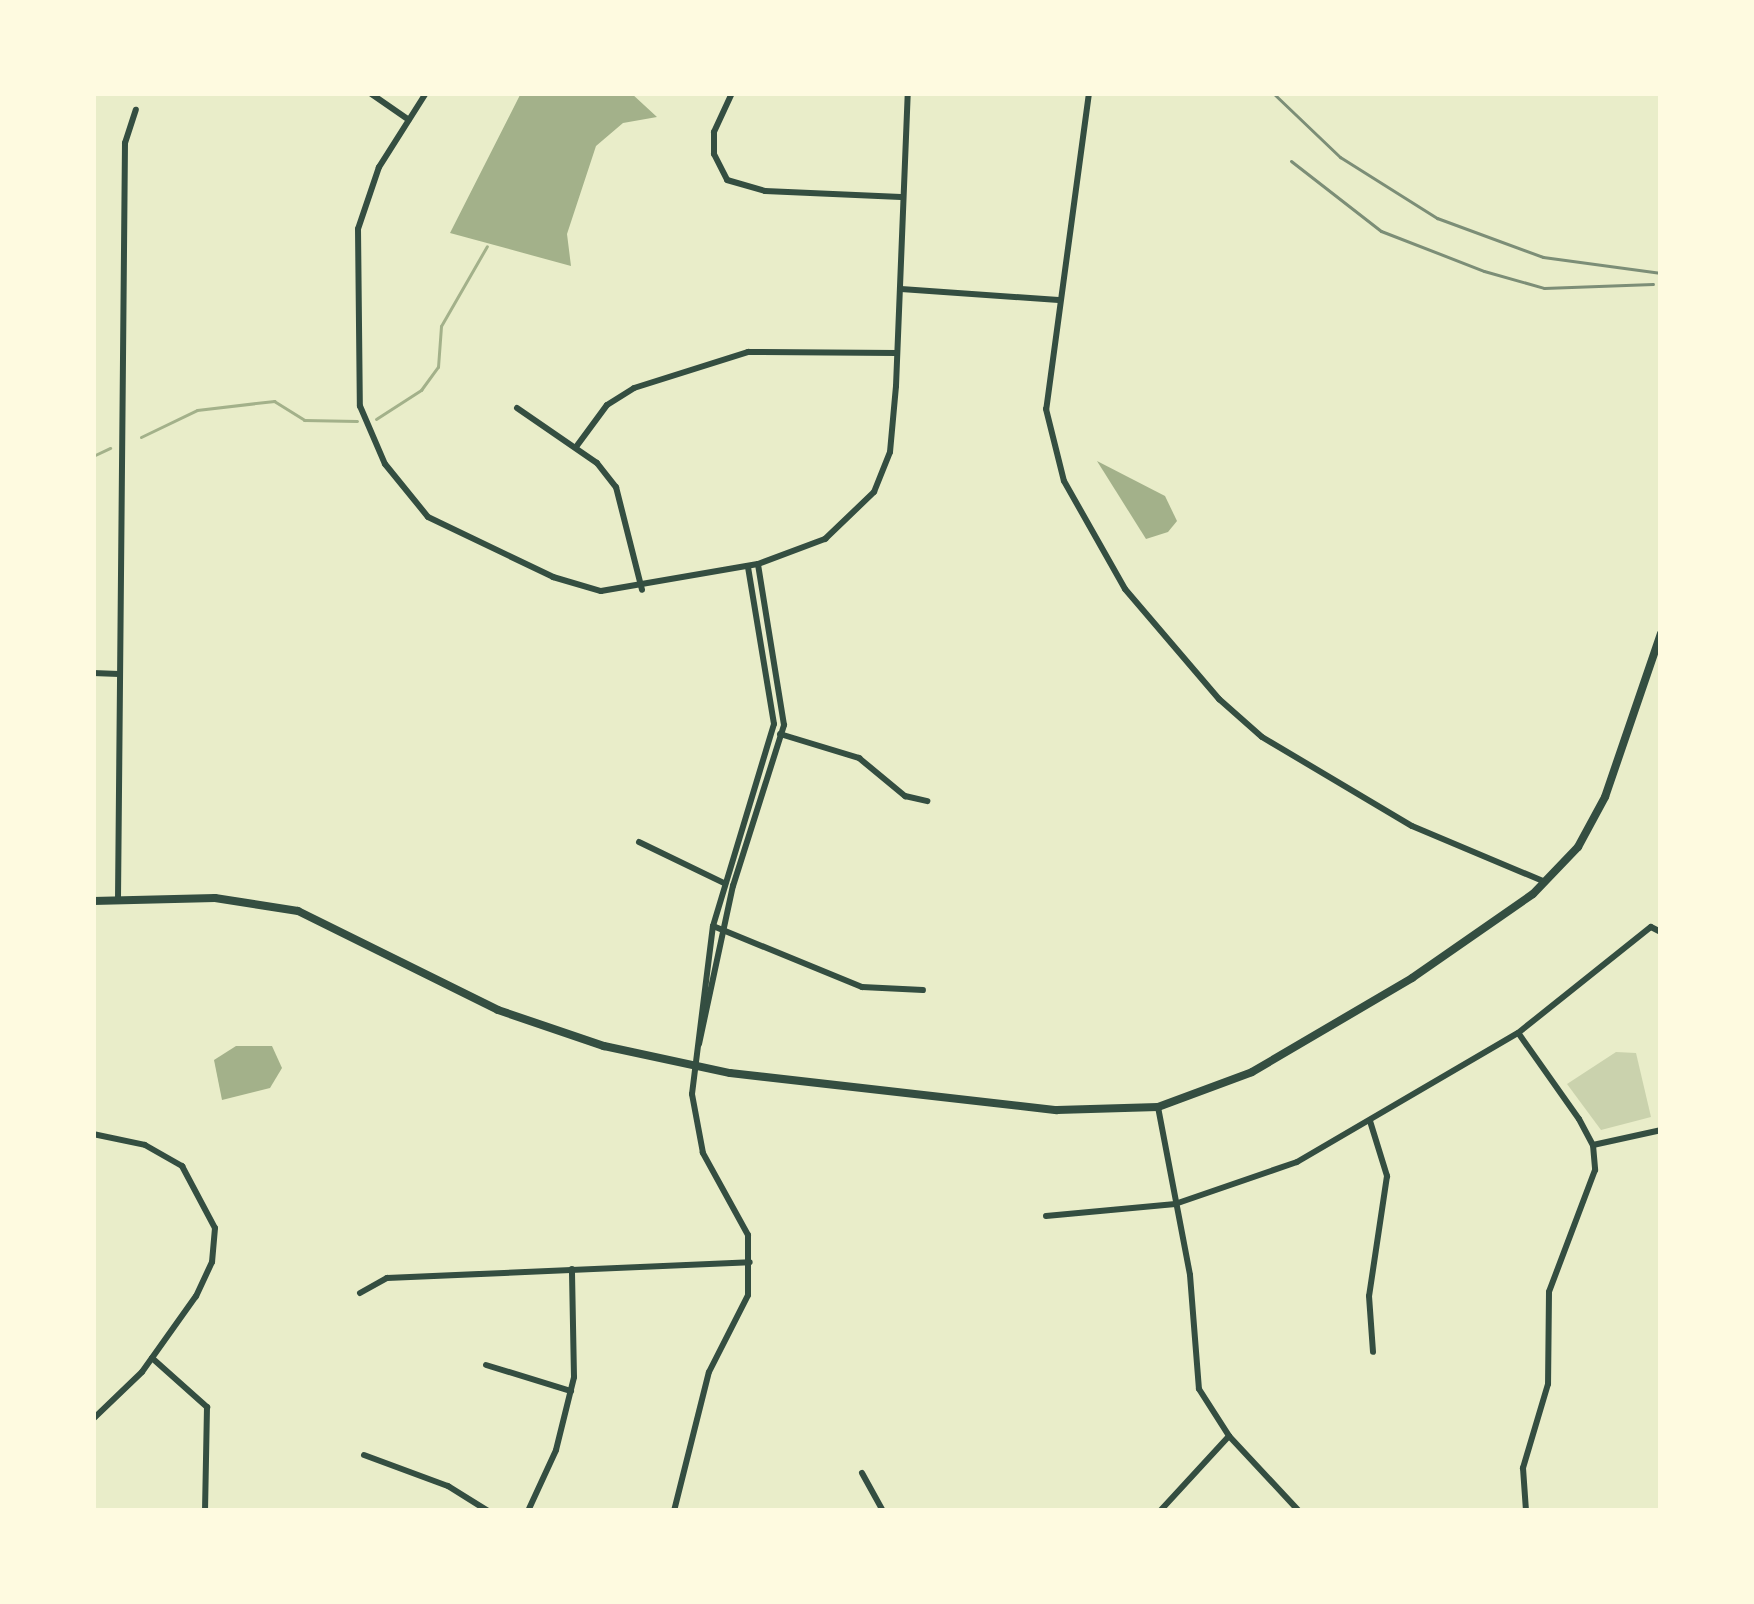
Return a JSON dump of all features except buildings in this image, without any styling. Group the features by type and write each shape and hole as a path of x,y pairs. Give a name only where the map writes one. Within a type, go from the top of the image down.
{"street":[{"path":"370,93 409,120"},
{"path":"426,93 379,167 358,229 360,406 385,464 428,517 580,587 642,590 753,566 825,539 874,492 890,452 908,93"},
{"path":"732,93 714,131 714,154 727,180 765,190 902,197"},
{"path":"1087,94 1047,375 1051,436 1064,482 1125,589 1262,737 1412,826 1545,882"},
{"path":"118,899 124,143 136,110"},
{"path":"899,289 1059,300"},
{"path":"576,448 607,405 634,388 748,352 897,353"},
{"path":"517,408 576,448 616,487 642,590"},
{"path":"674,1511 709,1372 748,1295 748,1235 703,1153 694,1065 713,926 777,734 784,698 753,566"},
{"path":"93,901 215,898 298,910 498,1010 694,1065 1057,1110 1158,1107 1252,1072 1412,978 1545,882 1578,847 1605,797 1661,633"},
{"path":"93,673 119,674"},
{"path":"777,734 859,758 905,796 927,801"},
{"path":"639,842 728,885"},
{"path":"694,1065 724,929 728,885"},
{"path":"713,926 862,988 923,990"},
{"path":"1046,1216 1175,1204 1272,1173 1518,1033 1651,927 1661,932"},
{"path":"1518,1033 1593,1145 1589,1195 1549,1292 1548,1384 1523,1468 1526,1511"},
{"path":"1158,1107 1190,1275 1191,1358 1199,1389 1229,1436 1299,1511"},
{"path":"1370,1121 1387,1177 1369,1296 1373,1352"},
{"path":"1593,1145 1661,1130"},
{"path":"93,1134 165,1154 195,1180 212,1210 207,1276 152,1358 93,1419"},
{"path":"360,1294 387,1278 750,1262"},
{"path":"528,1511 556,1450 571,1391 572,1270"},
{"path":"152,1358 206,1407 205,1511"},
{"path":"486,1365 571,1391"},
{"path":"1160,1511 1229,1436"},
{"path":"364,1455 448,1486 488,1511"},
{"path":"862,1473 883,1511"}],"shaded area":[{"path":"521,93 631,93 657,117 623,123 596,146 567,234 571,266 450,233"},
{"path":"1097,461 1165,496 1177,521 1168,532 1146,539"},
{"path":"236,1046 272,1046 282,1068 270,1088 222,1100 214,1060"},
{"path":"1616,1052 1636,1053 1651,1117 1601,1130 1567,1084"}],"waterway":[{"path":"376,419 421,390 438,367 441,326 487,246"},
{"path":"141,437 197,410 274,401 304,420 357,421"},
{"path":"93,456 110,448"}],"railway":[{"path":"1273,93 1340,157 1437,218 1543,257 1661,273"},
{"path":"1291,161 1381,231 1484,271 1544,288 1653,284"}]}
